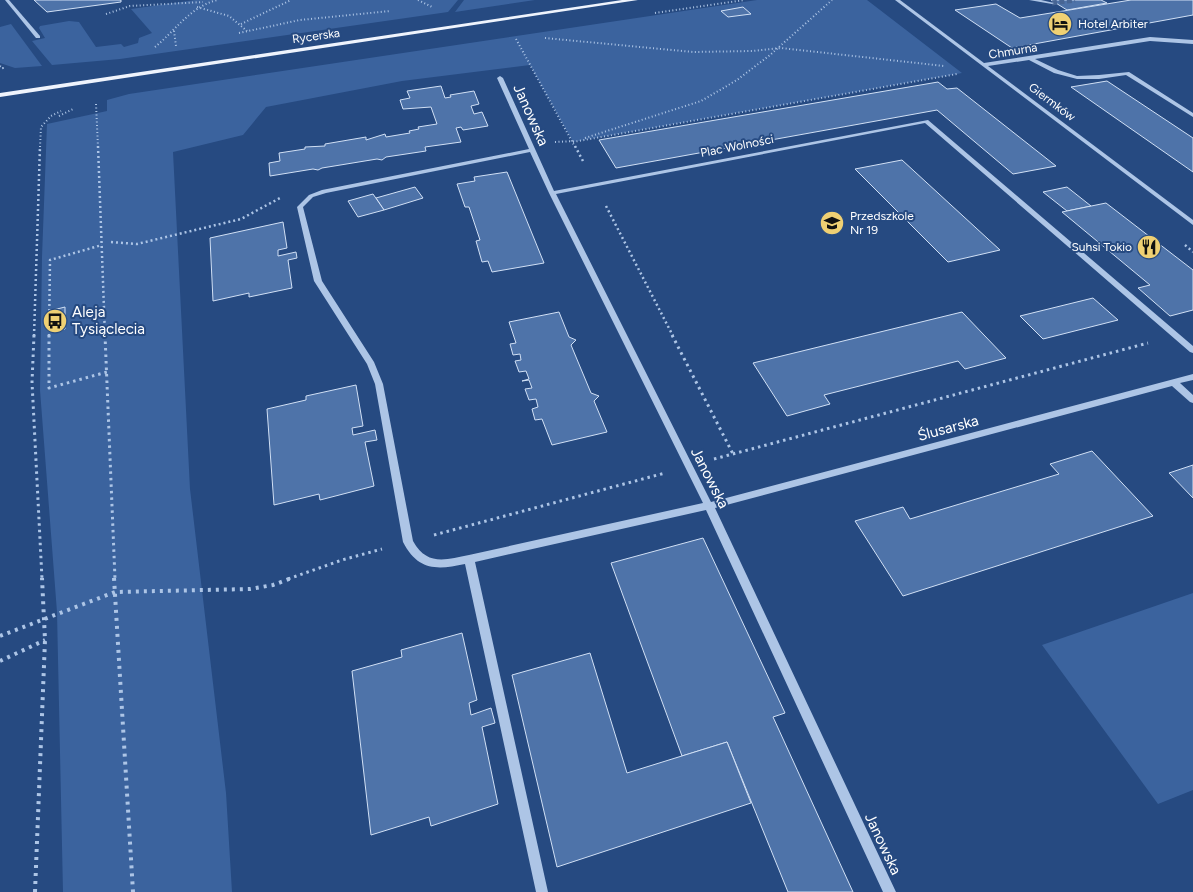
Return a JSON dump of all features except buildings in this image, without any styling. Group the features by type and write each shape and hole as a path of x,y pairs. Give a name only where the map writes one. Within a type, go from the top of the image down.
{"main road":[{"name":"Rycerska","path":"0,95 635,0"}],"street":[{"path":"7,0 38,37"},
{"name":"Giermków","path":"897,0 1193,223"},
{"path":"1031,0 1052,3"},
{"name":"Chmurna","path":"984,65 1150,39 1193,42"},
{"path":"1030,58 1055,73 1072,78 1090,79 1127,73 1193,115"},
{"name":"Janowska","path":"500,78 529,146 552,193 710,506 890,892"},
{"name":"Plac Wolności","path":"552,193 926,121 1176,336"},
{"path":"408,542 379,384 371,364 318,281 300,207 311,196 324,191 529,146"},
{"path":"1176,336 1193,350"},
{"name":"Ślusarska","path":"408,542 412,552 429,563 438,564 469,558 710,506 1193,377"}],"lane":[{"path":"1173,382 1193,400"},
{"path":"469,558 542,892"}],"path":[{"path":"106,14 130,6 217,0"},
{"path":"241,24 291,0"},
{"path":"573,142 701,101 716,93 781,48 832,0"},
{"path":"176,54 174,31 197,6 204,2"},
{"path":"197,6 219,11 241,24 247,31 315,18 394,11"},
{"path":"513,34 573,142 733,454"},
{"path":"541,37 654,50 716,52 760,51 781,48 894,58 953,67"},
{"path":"529,146 573,142 962,73"},
{"path":"35,892 45,640 32,382 41,127 51,116 82,98 82,82"},
{"path":"97,116 115,592 133,892"},
{"path":"111,242 137,244 241,220 280,198"},
{"path":"102,245 50,260 49,388 107,372"},
{"path":"0,636 44,617 115,592 250,589 274,585 342,560 1176,336"},
{"path":"0,661 45,640"}],"shaded area":[{"path":"195,0 458,0 448,12 120,59 52,65 32,41 45,38 39,28 40,26 69,21 79,22 96,47 121,44 124,47 138,43 139,38 152,33 131,9"},
{"path":"464,0 535,0 455,12"},
{"path":"757,0 867,0 962,73 573,142 530,65 402,81 266,107 243,135 173,152 190,489 226,793 232,892 63,892 57,612 40,390 47,124 107,111 107,100 129,94"},
{"path":"11,24 42,66 15,68 0,63 0,27"},
{"path":"1193,593 1193,790 1158,804 1042,645"}],"tunnel":[{"path":"1052,3 1075,0"}],"place":[{"name":"Hotel Arbiter","path":"1060,24"},
{"name":"Przedszkole Nr 19","path":"832,223"},
{"name":"Suhsi Tokio","path":"1149,247"},
{"name":"Aleja Tysiąclecia","path":"55,321"}]}
